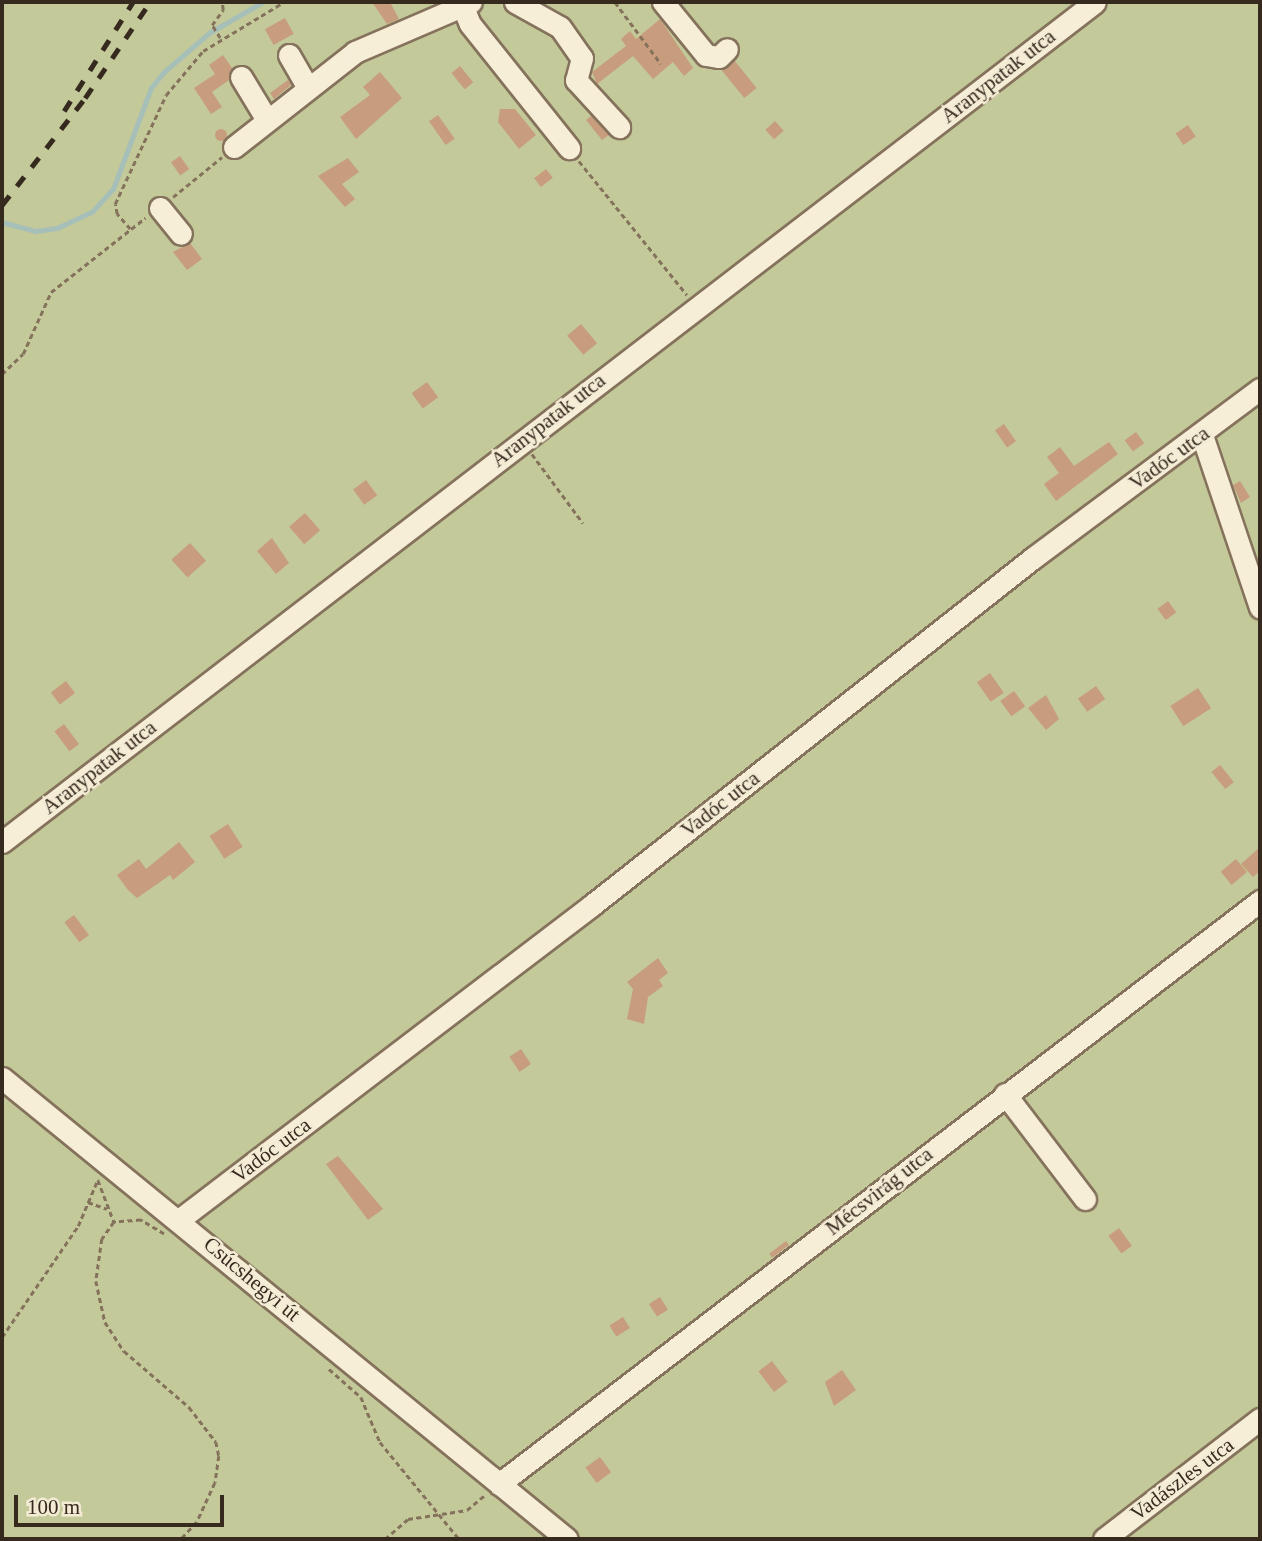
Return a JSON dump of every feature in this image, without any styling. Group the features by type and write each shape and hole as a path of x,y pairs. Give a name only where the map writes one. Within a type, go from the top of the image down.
{"street":[{"path":"515,2 560,27 582,58 576,80 619,127"},
{"path":"663,2 706,55 719,57 727,49"},
{"name":"Aranypatak utca","path":"2,842 1096,2"},
{"path":"234,147 355,52 467,4 470,24 569,148"},
{"path":"289,55 308,88"},
{"path":"241,77 267,120"},
{"path":"160,208 181,233"},
{"name":"Vadóc utca","path":"180,1219 592,905 1033,558 1260,390"},
{"path":"1202,435 1260,607"},
{"name":"Mécsvirág utca","path":"499,1484 1260,901"},
{"name":"Csúcshegyi út","path":"2,1078 180,1219 567,1539"},
{"path":"1006,1094 1085,1199"},
{"name":"Vadászles utca","path":"1104,1539 1260,1419"}],"path":[{"path":"220,39 212,25 223,10 222,2"},
{"path":"130,229 115,204 128,181 139,144 179,75 220,39 284,2"},
{"path":"615,2 660,64"},
{"path":"2,374 23,354 51,292 234,147"},
{"path":"569,148 679,287"},
{"path":"521,441 583,523"},
{"path":"2,1337 78,1226 98,1180 102,1158"},
{"path":"98,1180 114,1222"},
{"path":"88,1202 107,1209"},
{"path":"114,1222 141,1220 174,1242"},
{"path":"114,1222 102,1239 96,1266 105,1322 124,1351 211,1431 219,1456 209,1501 181,1539"},
{"path":"324,1364 360,1397 380,1442 459,1539"},
{"path":"385,1539 408,1519 467,1510 499,1484"}],"green space":[{"path":"2,2 1260,2 1260,1539 2,1539"}],"building":[{"path":"372,2 390,2 399,19 387,24"},
{"path":"285,18 294,34 274,45 265,29"},
{"path":"660,19 693,68 684,76 673,62 653,79 633,56 597,84 592,72 626,46 621,39 630,31 636,39"},
{"path":"223,55 232,68 229,80 212,92 222,107 211,114 194,88 215,74 209,65"},
{"path":"734,60 757,88 744,98 722,70"},
{"path":"460,66 473,82 465,89 451,73"},
{"path":"380,72 402,98 356,139 340,117 370,95 363,87"},
{"path":"288,80 291,85 274,99 270,93"},
{"path":"500,109 515,109 536,135 519,149 498,122"},
{"path":"438,115 455,139 446,145 429,121"},
{"path":"591,116 609,135 602,140 586,120"},
{"path":"775,121 784,131 774,139 765,130"},
{"path":"1188,125 1196,137 1183,145 1176,133"},
{"path":"221,129 227,135 221,141 215,135"},
{"path":"180,156 189,169 180,175 171,162"},
{"path":"348,158 359,172 342,184 355,199 345,207 318,176"},
{"path":"546,169 553,178 541,187 534,178"},
{"path":"190,243 202,259 187,270 173,252"},
{"path":"581,324 597,343 583,355 567,336"},
{"path":"427,382 438,397 423,409 412,393"},
{"path":"1004,424 1016,441 1007,448 995,430"},
{"path":"1136,432 1144,443 1133,452 1125,440"},
{"path":"1109,442 1118,454 1056,501 1044,484 1059,473 1047,457 1060,447 1074,466"},
{"path":"366,480 377,495 364,505 353,489"},
{"path":"1240,481 1250,497 1241,503 1233,485"},
{"path":"305,513 320,530 304,544 289,527"},
{"path":"272,538 289,563 276,574 257,551"},
{"path":"190,543 206,561 187,578 171,560"},
{"path":"1168,601 1176,612 1166,620 1157,609"},
{"path":"990,673 1004,693 991,702 977,682"},
{"path":"66,681 75,693 60,704 51,692"},
{"path":"1096,686 1105,699 1087,712 1078,699"},
{"path":"1198,688 1211,708 1183,726 1170,706"},
{"path":"1014,691 1025,706 1011,716 1000,701"},
{"path":"1046,695 1059,719 1046,730 1028,708"},
{"path":"64,724 79,744 69,751 54,731"},
{"path":"1220,765 1234,782 1225,789 1211,772"},
{"path":"228,824 243,847 224,859 210,836"},
{"path":"179,842 195,862 173,880 170,875 137,898 117,875 139,859 146,869"},
{"path":"1260,847 1260,871 1253,877 1241,864"},
{"path":"1236,859 1247,872 1232,885 1221,872"},
{"path":"74,915 89,935 79,942 64,922"},
{"path":"658,958 668,973 659,980 663,986 648,997 644,1024 627,1019 633,989 627,982"},
{"path":"521,1049 531,1064 519,1072 509,1057"},
{"path":"338,1156 383,1209 368,1220 326,1164"},
{"path":"1119,1228 1132,1246 1121,1253 1108,1236"},
{"path":"786,1241 789,1245 772,1258 769,1254"},
{"path":"660,1297 668,1310 657,1317 649,1304"},
{"path":"623,1317 630,1328 616,1337 609,1325"},
{"path":"772,1361 788,1382 774,1392 758,1371"},
{"path":"842,1370 856,1390 834,1406 825,1382"},
{"path":"600,1457 611,1472 597,1483 585,1468"}],"waterway":[{"path":"2,222 36,231 57,228 92,212 113,189 151,88 164,72 209,33 263,2"}],"railway":[{"path":"64,111 133,2"},
{"path":"2,205 85,98 150,2"}]}
